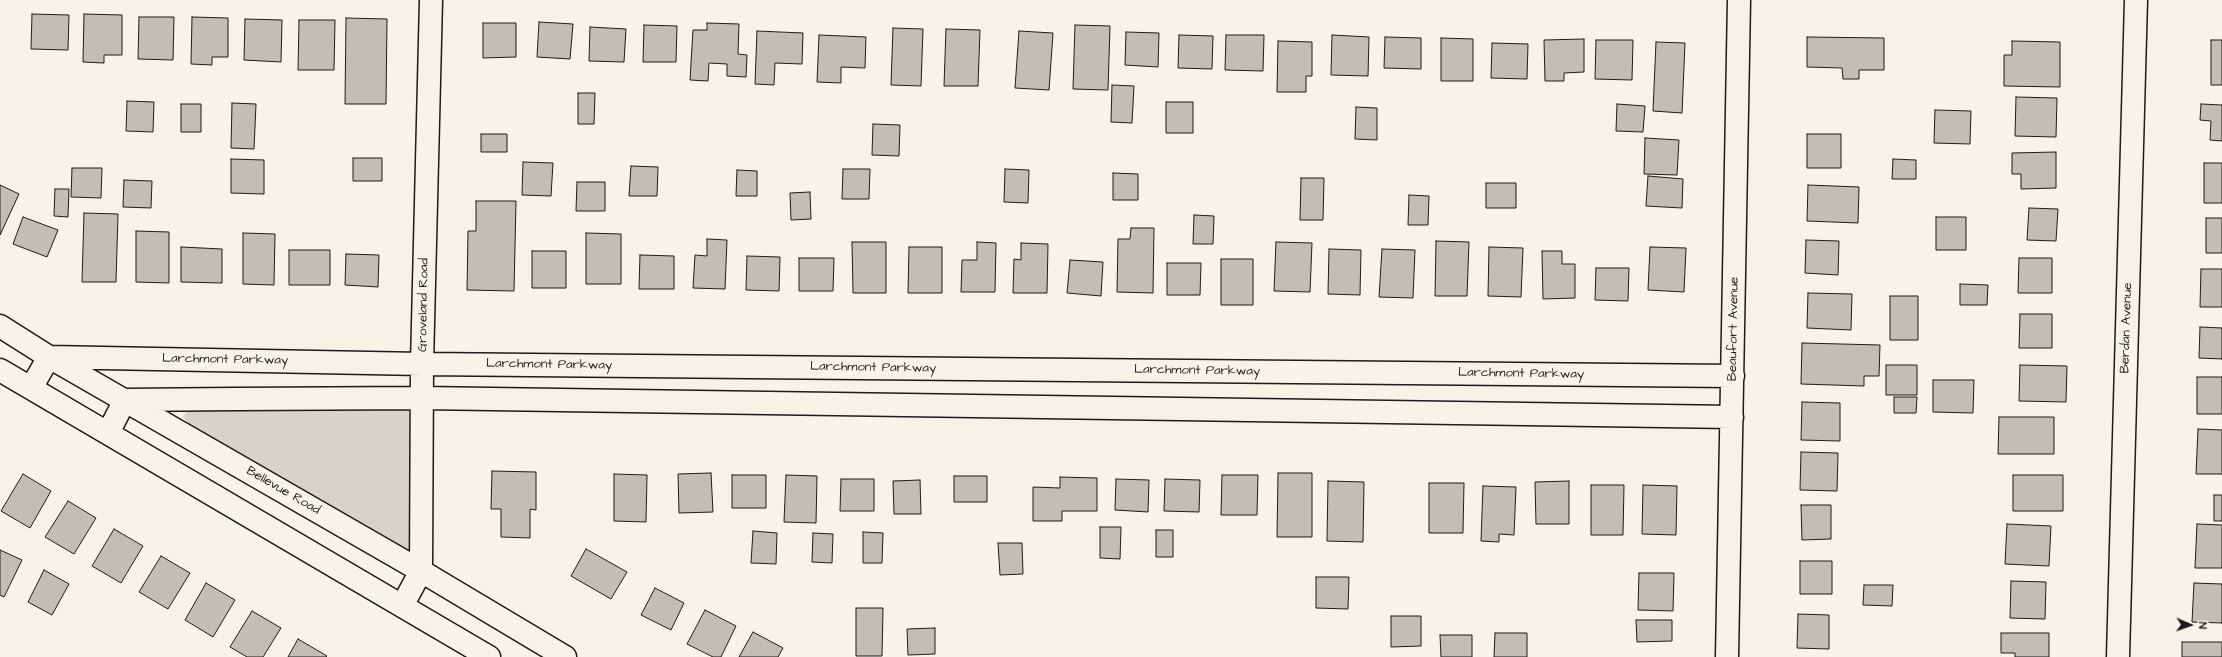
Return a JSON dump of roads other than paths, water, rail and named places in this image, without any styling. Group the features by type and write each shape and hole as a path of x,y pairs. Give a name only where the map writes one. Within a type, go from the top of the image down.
{"street":[{"name":"Groveland Road","path":"402,606 421,571 422,364 431,0"},
{"name":"Beaufort Avenue","path":"1727,657 1739,0"},
{"name":"Berdan Avenue","path":"2118,657 2136,0"},
{"name":"Bellevue Road","path":"0,326 49,357 421,571 565,657"},
{"name":"Larchmont Parkway","path":"49,357 422,364 1733,376"},
{"path":"31,388 49,357"},
{"path":"0,370 489,657"},
{"path":"108,433 125,400 422,398 1732,417"}]}
